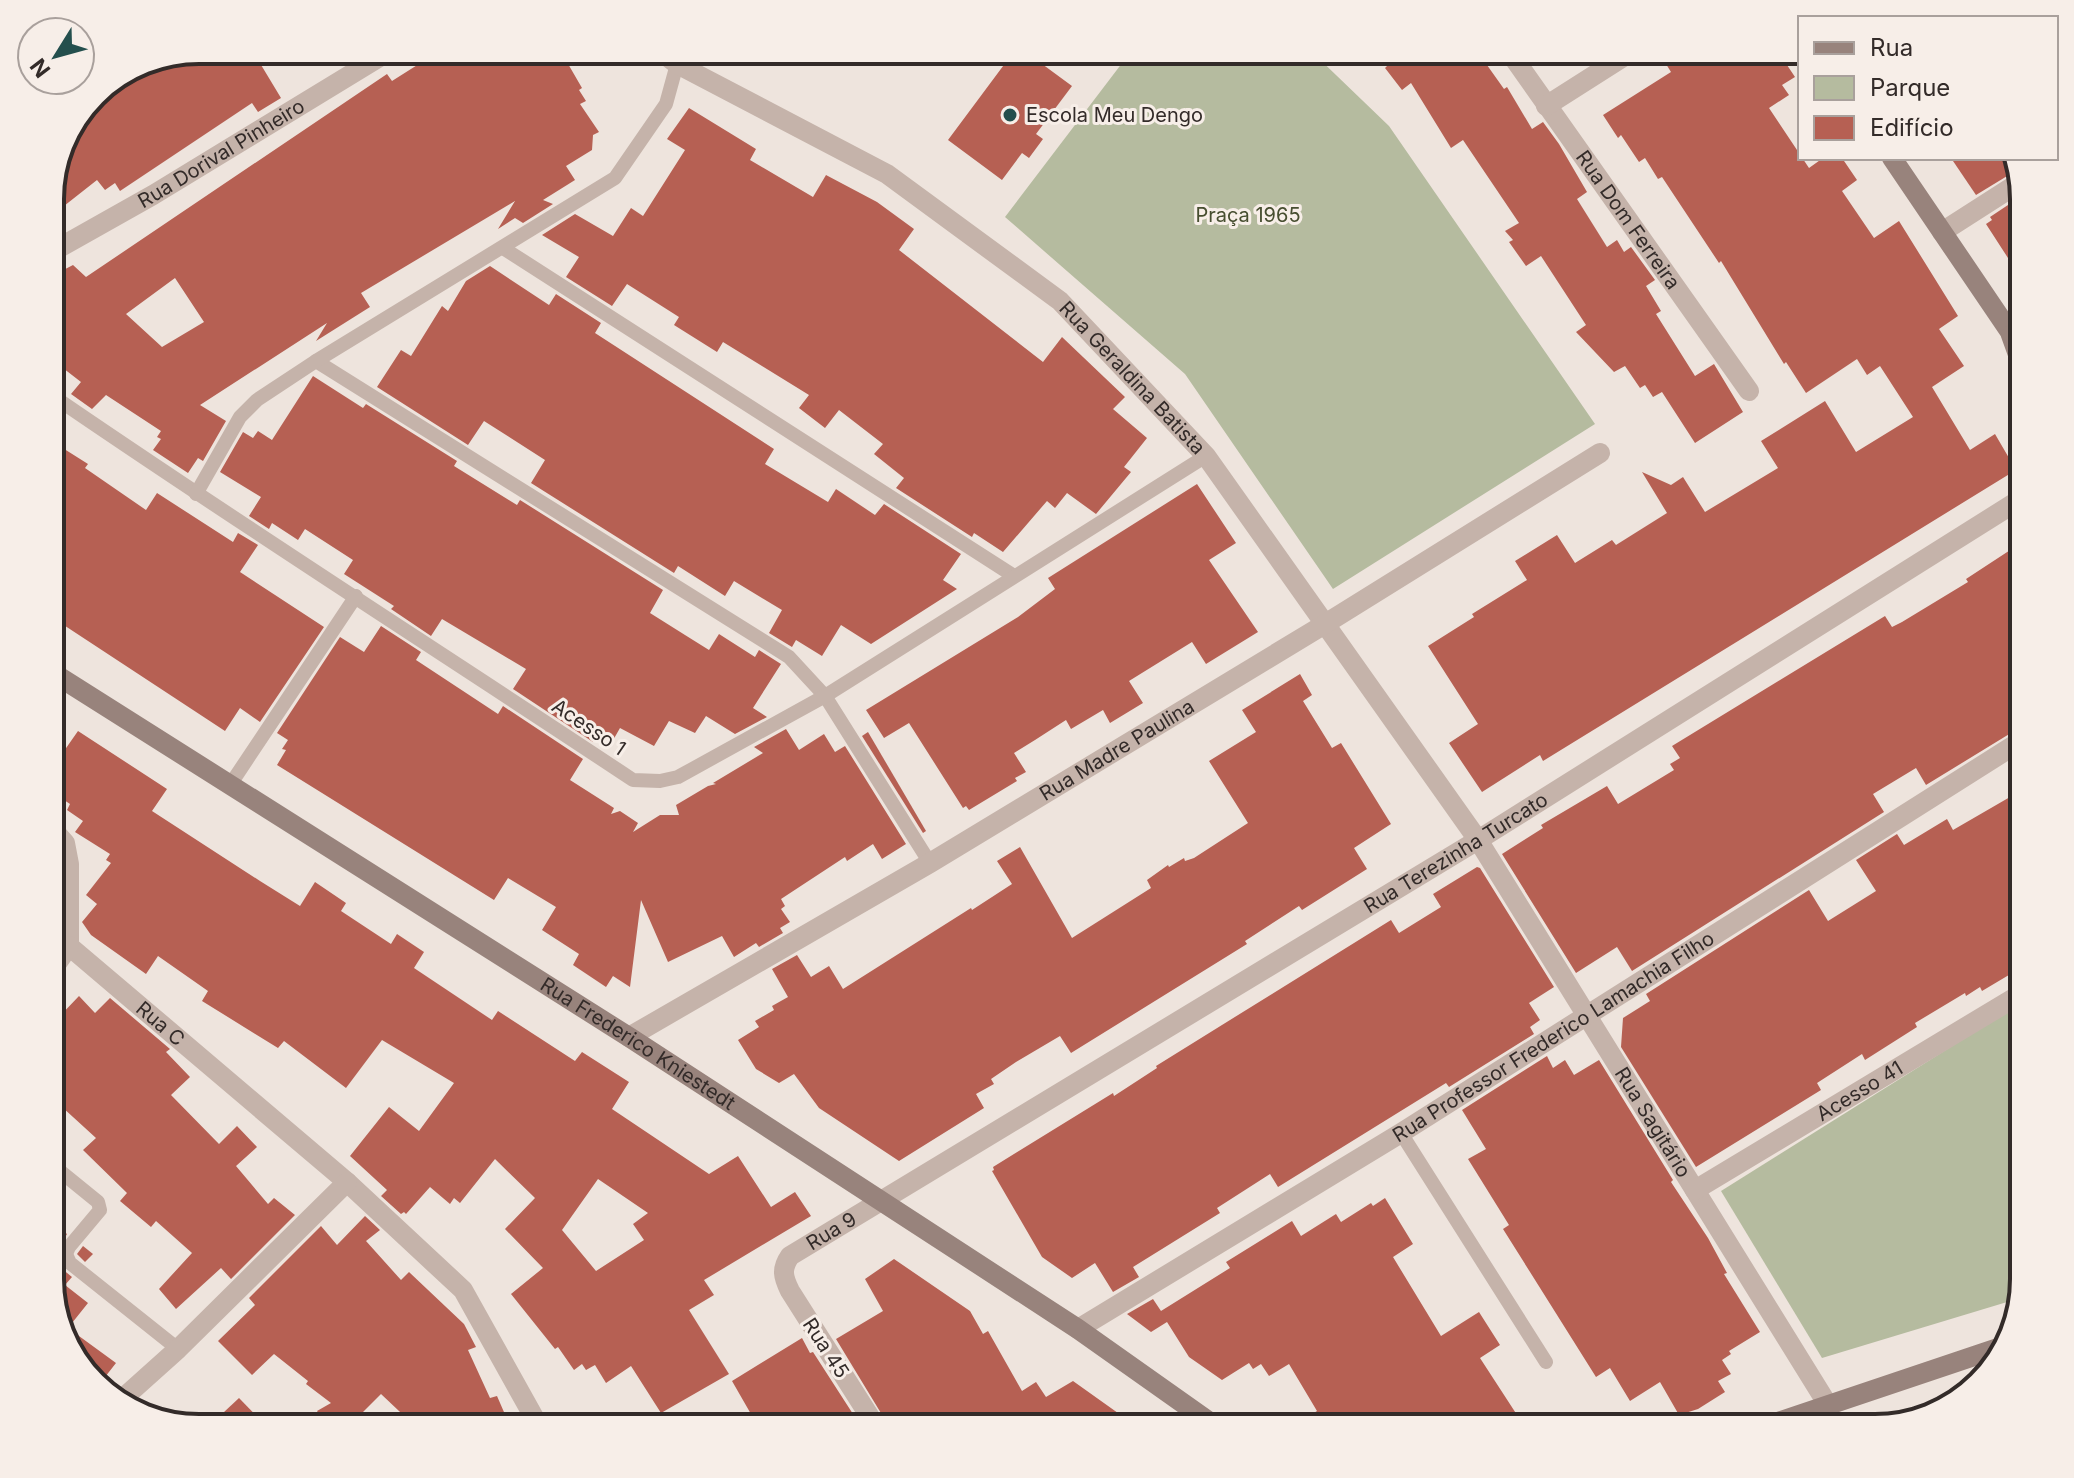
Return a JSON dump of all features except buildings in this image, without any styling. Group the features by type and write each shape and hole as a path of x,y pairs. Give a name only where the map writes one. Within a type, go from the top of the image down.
{"street":[{"name":"Rua Dorival Pinheiro","path":"64,245 153,195 368,64"},
{"name":"Rua Geraldina Batista","path":"677,64 887,174 1060,301 1206,456 1478,840"},
{"name":"Rua Dom Ferreira","path":"1518,64 1749,391"},
{"path":"1546,106 1612,64"},
{"path":"1893,160 2010,329"},
{"path":"1942,232 2009,189"},
{"name":"Rua Madre Paulina","path":"629,1037 930,863 1600,453"},
{"name":"Rua Terezinha Turcato","path":"881,1201 1478,840 2010,506"},
{"name":"Rua Frederico Kniestedt","path":"64,680 629,1037 1078,1329 1198,1414"},
{"name":"Rua Professor Frederico Lamachia Filho","path":"1078,1329 1401,1133 2010,748"},
{"name":"Rua Sagitário","path":"1478,840 1828,1405"},
{"path":"64,842 69,864 69,946 64,953"},
{"name":"Rua C","path":"69,946 347,1182 463,1290 530,1414"},
{"name":"Acesso 41","path":"1695,1190 2010,1000"},
{"path":"128,1394 178,1349 347,1182"},
{"name":"Rua 9","path":"784,1265 790,1256 881,1201"},
{"name":"Rua 45","path":"784,1265 783,1278 790,1291 868,1414"},
{"path":"1801,1414 1989,1351"}],"lane":[{"path":"196,494 240,417 257,400 615,178 666,104 677,64"},
{"path":"503,248 1014,576"},
{"path":"316,361 789,657 825,696 930,863"},
{"name":"Acesso 1","path":"64,404 196,494 633,780 660,781 678,777 825,696 1206,456"},
{"path":"230,785 356,596"},
{"path":"1401,1133 1546,1362"},
{"path":"64,1174 93,1197 100,1210 66,1254 70,1263 178,1349"}],"green space":[{"name":"Praça 1965","path":"1121,64 1325,64 1389,126 1595,424 1333,589 1185,374 1005,217"},
{"path":"2010,1010 2010,1279 2007,1302 1822,1358 1721,1191"}],"place":[{"name":"Escola Meu Dengo","path":"1010,115"}]}
